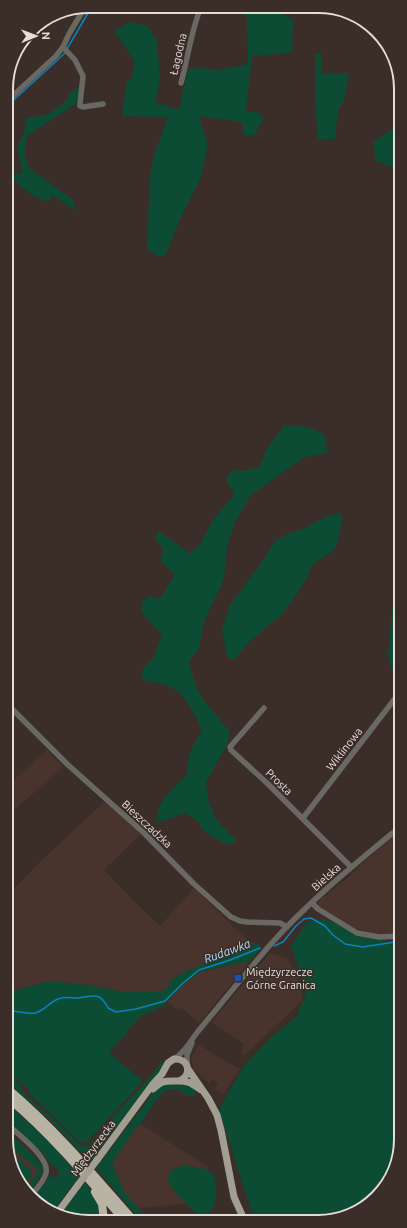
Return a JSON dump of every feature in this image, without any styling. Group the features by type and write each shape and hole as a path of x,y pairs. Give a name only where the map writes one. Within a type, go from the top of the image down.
{"highway":[{"path":"13,1093 45,1122 74,1152 129,1215"},
{"path":"13,1103 50,1137 83,1172 120,1215"},
{"path":"83,1172 102,1204 103,1215"}],"main road":[{"path":"204,1093 191,1083 170,1079 166,1075 166,1067 169,1061 174,1059 182,1060 213,1106 219,1120 235,1200 242,1215"},
{"name":"Międzyrzecka","path":"60,1209 153,1084 162,1075 166,1067"},
{"path":"176,1081 186,1076 187,1067"},
{"name":"Międzyrzecka","path":"145,1096 164,1082 176,1081"}],"street":[{"name":"Łagodna","path":"181,83 199,13"},
{"path":"13,96 56,56 66,49 69,34 82,14"},
{"path":"66,49 75,60 83,76 80,106 83,107 103,104"},
{"name":"Wiklinowa","path":"303,818 394,700"},
{"name":"Prosta","path":"264,708 230,747 231,750 303,818 351,867"},
{"name":"Bieszczadzka","path":"13,710 67,764 143,832 194,884 231,917 247,922 280,923 287,927"},
{"name":"Bielska","path":"196,1033 287,927 351,867 394,832"},
{"path":"312,903 318,909 357,933 379,937 394,936"},
{"path":"174,1059 180,1054 196,1033"},
{"path":"187,1067 187,1056 196,1033"},
{"path":"13,1130 39,1154 46,1165 44,1178 34,1192"}],"shaded area":[{"path":"47,750 63,767 13,811 13,781"},
{"path":"105,801 143,832 104,870 136,903 160,926 194,888 243,936 254,944 172,979 166,990 153,992 122,992 95,986 50,981 13,990 13,890 42,860"},
{"path":"394,835 394,934 378,935 353,928 320,907 317,903 345,880"},
{"path":"270,953 287,958 299,978 303,1000 245,1055 241,1053 244,1044 211,1022"},
{"path":"250,961 199,1023 181,1007 177,1010 168,1002 182,985 201,971"},
{"path":"199,1045 240,1069 223,1095 215,1089 218,1084 213,1079 209,1083 194,1070 191,1057"},
{"path":"139,1123 208,1167 205,1202 138,1208 124,1192 112,1163"},
{"path":"13,1143 42,1169 29,1186 23,1177 17,1163 14,1154"}],"green space":[{"path":"244,13 282,13 293,20 292,53 252,56 246,112 258,112 264,119 254,135 244,135 242,122 199,116 208,145 200,179 179,221 166,255 159,257 147,249 150,176 154,155 168,117 122,116 127,81 131,80 135,62 114,31 130,22 147,26 157,40 160,80 155,102 179,110 188,69 196,68 221,70 248,64 247,16 244,16"},
{"path":"315,54 322,54 322,74 349,73 344,101 338,110 335,139 318,139 315,101"},
{"path":"80,86 77,103 27,136 24,153 29,168 72,199 77,211 52,195 49,201 37,198 13,178 13,174 23,174 17,147 24,133 26,118 49,114 67,100 70,93"},
{"path":"394,128 394,169 376,161 373,142"},
{"path":"284,425 308,427 324,434 328,452 303,458 251,495 236,520 227,546 224,579 203,625 199,648 189,662 196,686 202,698 230,732 227,745 206,782 208,800 217,821 237,841 228,845 210,836 203,830 198,821 185,813 157,823 157,816 162,802 171,790 187,775 188,761 192,748 202,730 180,693 164,685 142,680 143,668 153,659 162,635 141,611 141,603 149,596 160,599 175,575 161,562 163,549 155,538 159,531 190,554 200,545 212,521 234,495 226,479 233,470 244,471 259,467 267,449"},
{"path":"341,513 342,524 335,550 313,564 293,600 281,615 247,644 234,660 227,657 222,629 230,605 276,540 290,533 303,529 327,516"},
{"path":"392,609 394,609 394,675 388,656"},
{"path":"324,919 394,944 393,1154 386,1173 372,1193 356,1205 347,1209 333,1214 318,1215 252,1215 219,1109 245,1064 273,1036 297,1016 306,993 291,946 307,922"},
{"path":"254,944 258,944 260,947 260,950 250,961 201,971 182,985 163,1006 140,1017 109,1053 143,1081 87,1142 80,1142 32,1096 27,1088 13,1076 13,990 50,981 95,986 122,992 153,992 166,990 172,979 184,972"},
{"path":"161,1061 163,1062 160,1072 147,1086 90,1163 50,1121 13,1087 13,1078 21,1085 22,1091 79,1144 86,1146 91,1144 106,1125 157,1069"},
{"path":"165,1084 186,1084 195,1089 195,1096 188,1096 176,1089 169,1089 164,1092 155,1101 141,1124 139,1123 112,1163 124,1192 145,1215 136,1215 96,1168 156,1089"},
{"path":"13,1108 48,1141 80,1176 56,1207 36,1194 50,1175 56,1178 60,1172 49,1162 43,1153 13,1126"},
{"path":"13,1137 33,1155 43,1167 42,1173 32,1189 29,1185 39,1170 14,1151"},
{"path":"15,1157 32,1171 32,1175 27,1182"},
{"path":"183,1165 205,1169 215,1176 216,1199 213,1208 207,1215 198,1215 174,1191 167,1180 171,1170"},
{"path":"85,1182 96,1200 101,1215 74,1214 64,1210"}],"waterway":[{"path":"67,49 88,13"},
{"path":"13,101 65,53"},
{"name":"Rudawka","path":"274,946 283,942 304,919 311,918 325,926 333,935 345,944 363,947 394,942"},
{"name":"Rudawka","path":"13,1011 35,1013 60,998 91,996 98,997 105,1002 108,1008 116,1012 136,1009 165,1001 199,970 260,948"}],"place":[{"name":"Międzyrzecze Górne Granica","path":"238,978"}]}
